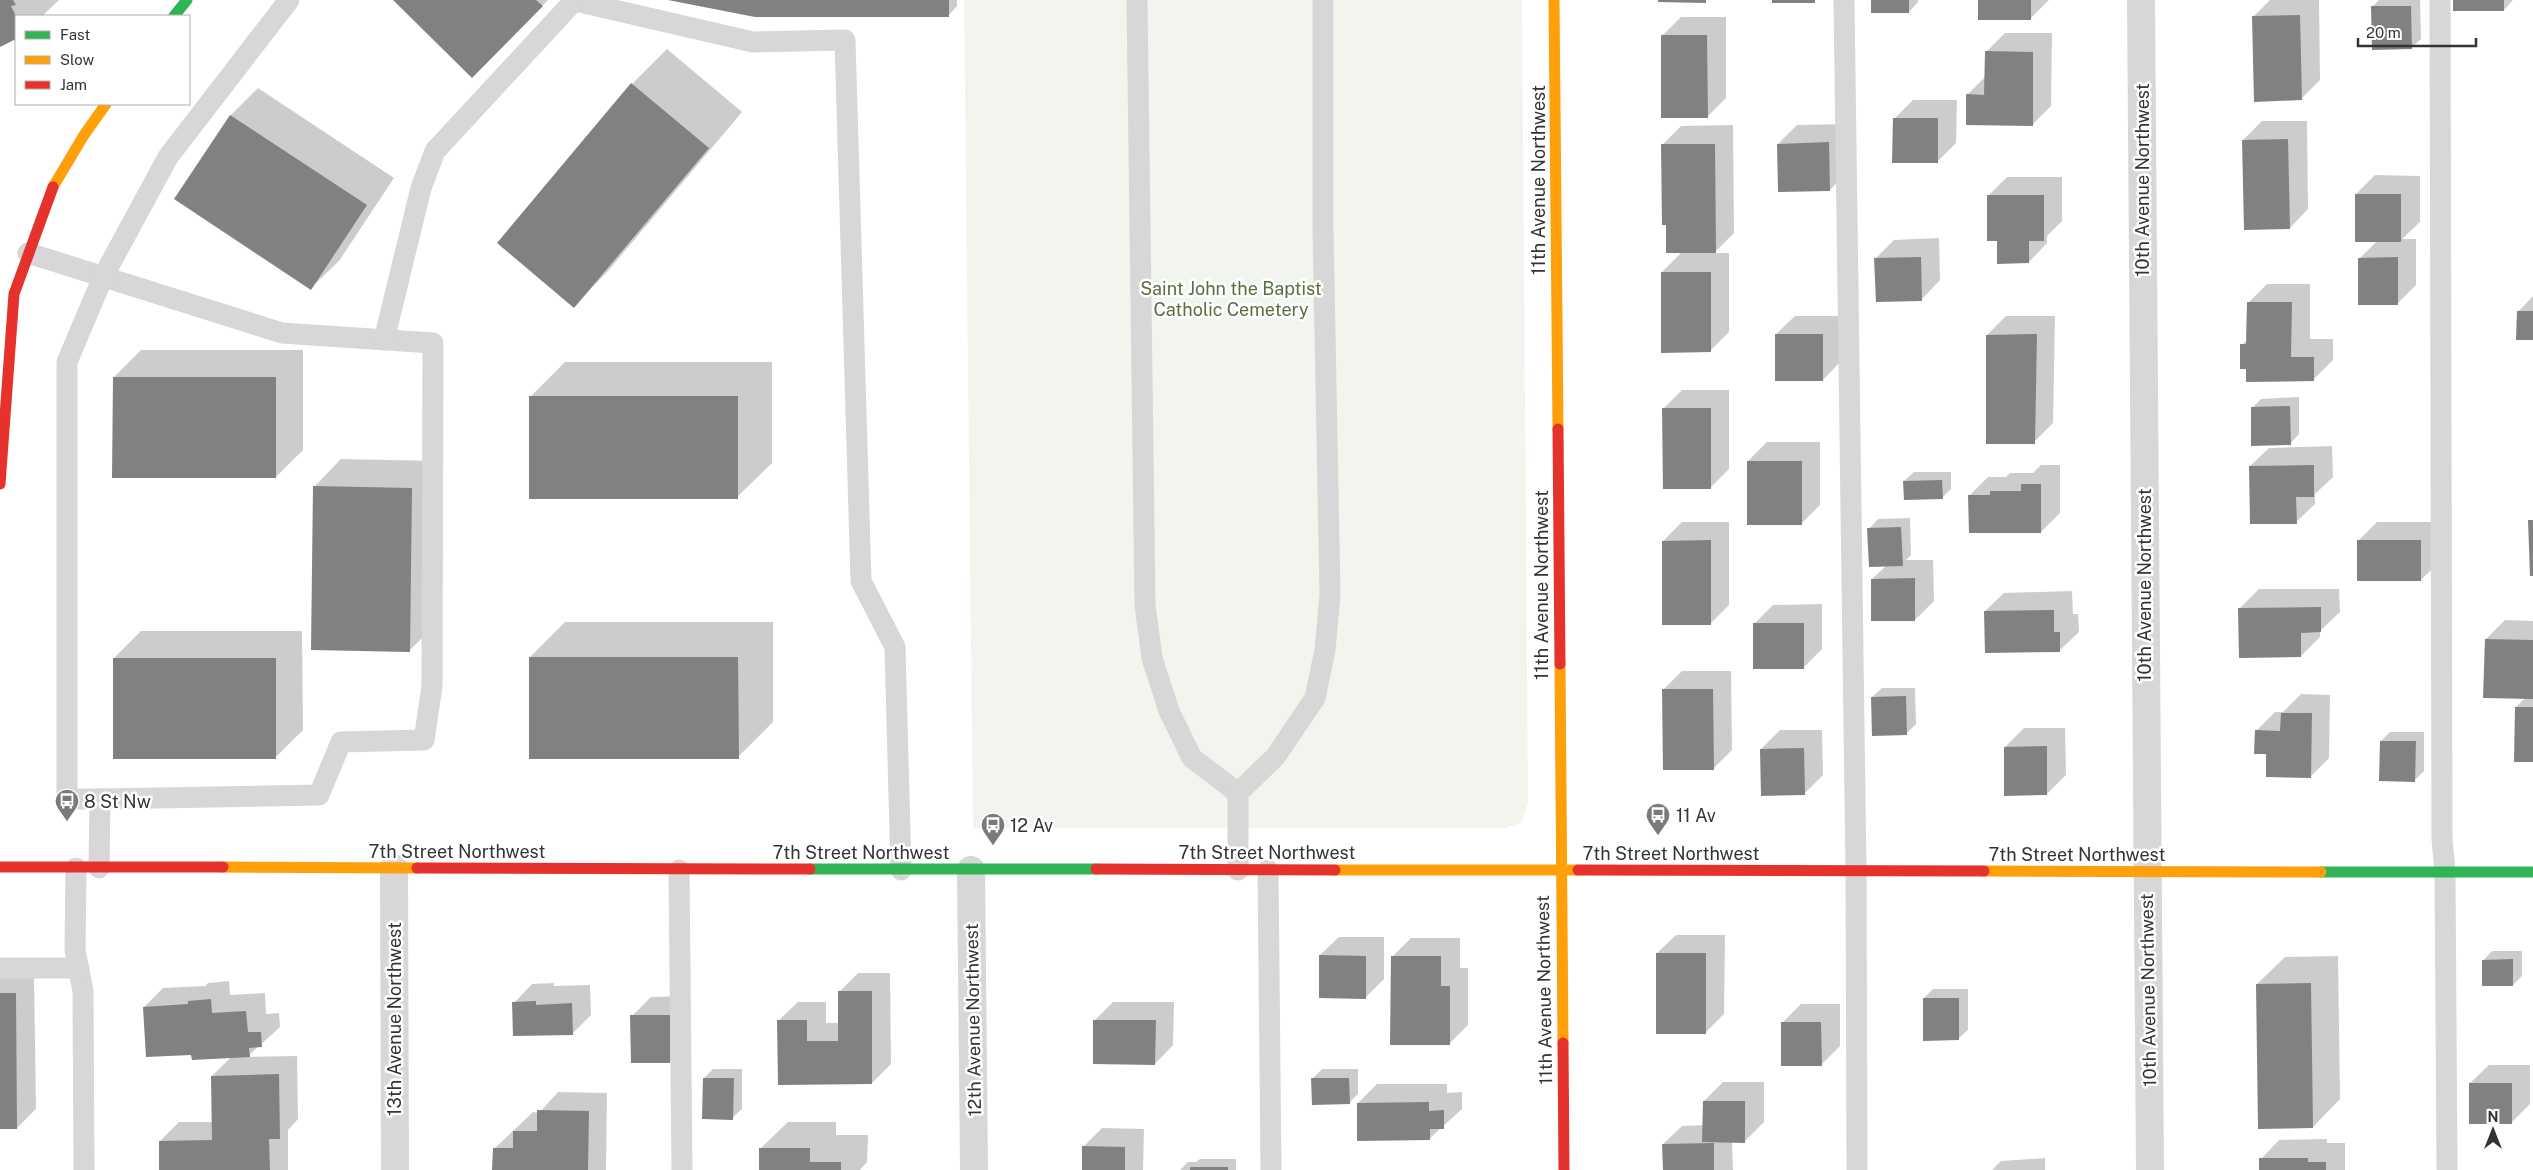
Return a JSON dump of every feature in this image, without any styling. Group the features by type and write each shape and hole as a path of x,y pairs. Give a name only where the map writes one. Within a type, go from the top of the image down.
{"street":[{"path":"175,15 187,0"},
{"name":"11th Avenue Northwest","path":"1554,0 1564,1170"},
{"name":"10th Avenue Northwest","path":"2141,0 2146,872 2150,1170"},
{"path":"0,484 14,294 50,192 84,135 105,105"},
{"name":"7th Street Northwest","path":"0,867 679,870 2533,872"},
{"name":"13th Avenue Northwest","path":"394,868 395,1170"},
{"name":"12th Avenue Northwest","path":"971,870 974,1170"}],"lane":[{"path":"28,253 102,277 282,333 433,343 432,686 424,740 341,742 319,795 67,799 67,362 102,277 168,157 289,0"},
{"path":"1137,0 1145,605 1152,658 1169,711 1192,758 1238,793"},
{"path":"1238,870 1238,793 1276,756 1315,698 1325,650 1330,594 1323,230 1323,0"},
{"path":"1844,0 1856,871 1857,1170"},
{"path":"2440,0 2442,829 2447,1170"},
{"path":"384,340 421,188 435,151 572,1 753,42 845,40 861,581 895,647 901,870"},
{"path":"99,868 100,799"},
{"path":"76,868 75,950 84,991 84,1170"},
{"path":"679,870 682,1170"},
{"path":"1268,870 1272,1170"},
{"path":"0,968 79,968"}],"green space":[{"name":"Saint John the Baptist Catholic Cemetery","path":"964,0 1522,0 1528,803 1522,822 1506,828 973,828"}],"building":[{"path":"0,0 13,0 16,5 11,6 16,15 15,40 0,47"},
{"path":"393,0 536,0 543,6 472,78"},
{"path":"668,0 949,0 949,17 755,17"},
{"path":"1658,0 1706,0 1706,3 1658,2"},
{"path":"1772,0 1815,0 1815,3 1772,3"},
{"path":"1871,0 1909,0 1909,13 1871,13"},
{"path":"1978,0 2031,0 2031,20 1978,20"},
{"path":"2453,0 2504,0 2504,11 2453,11"},
{"path":"2371,6 2411,6 2412,49 2372,50"},
{"path":"2300,15 2302,100 2254,102 2252,16"},
{"path":"1661,35 1707,35 1708,118 1661,118"},
{"path":"1985,51 2033,52 2033,126 1966,125 1966,94 1984,95"},
{"path":"631,83 709,148 574,308 497,243"},
{"path":"230,115 367,205 311,290 174,199"},
{"path":"1893,118 1938,118 1938,163 1892,163"},
{"path":"2288,139 2290,229 2244,230 2242,140"},
{"path":"1829,142 1830,191 1778,192 1777,144"},
{"path":"1661,144 1715,144 1716,253 1666,253 1666,225 1662,225"},
{"path":"2355,194 2401,194 2401,242 2355,242"},
{"path":"1987,195 2044,195 2044,241 2029,241 2029,263 1997,264 1997,241 1987,241"},
{"path":"1921,257 1922,301 1876,302 1874,258"},
{"path":"2398,257 2398,305 2358,305 2358,258"},
{"path":"1661,272 1711,272 1711,352 1661,353"},
{"path":"2247,302 2292,302 2291,357 2314,357 2314,381 2246,382 2246,369 2240,369 2240,344 2246,344"},
{"path":"2517,311 2533,311 2533,340 2516,340"},
{"path":"1775,334 1823,334 1823,381 1775,381"},
{"path":"2037,334 2035,444 1986,444 1986,335"},
{"path":"113,377 276,377 276,478 112,478"},
{"path":"529,396 738,396 738,499 529,499"},
{"path":"2290,406 2291,445 2251,446 2251,407"},
{"path":"1662,408 1711,408 1711,489 1663,489"},
{"path":"1747,461 1802,461 1802,525 1747,525"},
{"path":"2314,465 2314,497 2296,497 2297,524 2250,524 2249,466"},
{"path":"1942,480 1943,499 1904,500 1903,481"},
{"path":"2021,484 2041,484 2041,533 1969,533 1968,495 1990,495 1990,491 2021,491"},
{"path":"313,486 412,488 410,652 311,650"},
{"path":"2528,520 2533,520 2533,576 2530,576"},
{"path":"1901,527 1903,566 1869,567 1867,528"},
{"path":"1711,540 1711,625 1662,625 1662,541"},
{"path":"2357,540 2421,540 2421,581 2357,581"},
{"path":"1915,578 1915,621 1871,621 1871,579"},
{"path":"2321,607 2321,632 2301,633 2301,657 2239,658 2238,608"},
{"path":"2054,610 2054,632 2060,632 2060,652 1985,653 1984,611"},
{"path":"1753,623 1804,623 1804,669 1753,669"},
{"path":"2485,639 2533,640 2533,699 2483,698"},
{"path":"529,657 738,657 739,759 529,759"},
{"path":"113,658 276,658 276,759 113,759"},
{"path":"1662,689 1713,689 1714,770 1663,770"},
{"path":"1906,696 1907,735 1872,736 1871,697"},
{"path":"2515,707 2533,707 2533,762 2514,762"},
{"path":"2281,713 2312,713 2311,778 2266,777 2266,754 2254,754 2255,730 2280,731"},
{"path":"2380,741 2416,741 2415,782 2379,781"},
{"path":"2047,746 2047,795 2004,796 2004,747"},
{"path":"1804,748 1805,795 1761,796 1760,749"},
{"path":"1656,953 1706,953 1706,1034 1656,1034"},
{"path":"1319,955 1366,956 1366,999 1319,998"},
{"path":"1391,956 1441,956 1441,986 1450,986 1450,1045 1390,1045"},
{"path":"2513,959 2513,986 2482,986 2482,960"},
{"path":"2311,983 2313,1128 2258,1129 2256,984"},
{"path":"838,991 872,991 872,1084 778,1085 777,1020 807,1020 807,1041 838,1041"},
{"path":"0,993 16,993 17,1129 0,1129"},
{"path":"1923,998 1959,998 1959,1040 1923,1041"},
{"path":"211,999 212,1013 246,1011 248,1032 261,1032 262,1047 249,1048 250,1057 192,1060 191,1055 146,1057 143,1007 188,1004 188,1001"},
{"path":"536,1001 536,1005 572,1003 573,1035 513,1036 512,1002"},
{"path":"630,1015 670,1015 670,1063 631,1063"},
{"path":"1093,1020 1156,1020 1155,1065 1093,1064"},
{"path":"1781,1022 1821,1022 1822,1066 1781,1066"},
{"path":"279,1074 280,1139 269,1139 270,1170 159,1170 159,1141 212,1140 211,1076"},
{"path":"703,1078 734,1078 733,1120 702,1119"},
{"path":"1311,1078 1349,1078 1350,1104 1312,1105"},
{"path":"2469,1083 2512,1083 2512,1124 2469,1124"},
{"path":"1703,1101 1745,1101 1745,1143 1702,1142"},
{"path":"1429,1102 1429,1111 1444,1110 1444,1129 1430,1129 1430,1140 1357,1141 1357,1103"},
{"path":"537,1110 589,1111 588,1170 492,1170 493,1148 513,1148 513,1131 537,1131"},
{"path":"1714,1143 1714,1170 1663,1170 1662,1144"},
{"path":"1082,1146 1125,1147 1125,1170 1082,1170"},
{"path":"759,1148 810,1148 810,1162 841,1162 841,1170 759,1170"},
{"path":"2259,1158 2308,1158 2308,1162 2326,1162 2326,1170 2259,1170"},
{"path":"1190,1167 1228,1167 1228,1170 1190,1170"}],"traffic: fast":[{"path":"175,15 187,0"},
{"path":"810,869 1096,869"},
{"path":"2321,872 2533,872"}],"traffic: slow":[{"path":"1554,0 1558,429"},
{"path":"53,187 84,135 105,105"},
{"path":"1560,664 1563,1043"},
{"path":"223,867 417,868"},
{"path":"1335,870 1578,870"},
{"path":"1984,871 2321,872"}],"traffic: jam":[{"path":"0,484 14,294 53,187"},
{"path":"1558,429 1560,664"},
{"path":"0,867 223,867"},
{"path":"417,868 810,869"},
{"path":"1096,869 1335,870"},
{"path":"1578,870 1984,871"},
{"path":"1563,1043 1564,1170"}],"place":[{"name":"8 St Nw","path":"67,822"},
{"name":"11 Av","path":"1658,836"},
{"name":"12 Av","path":"993,846"}]}
